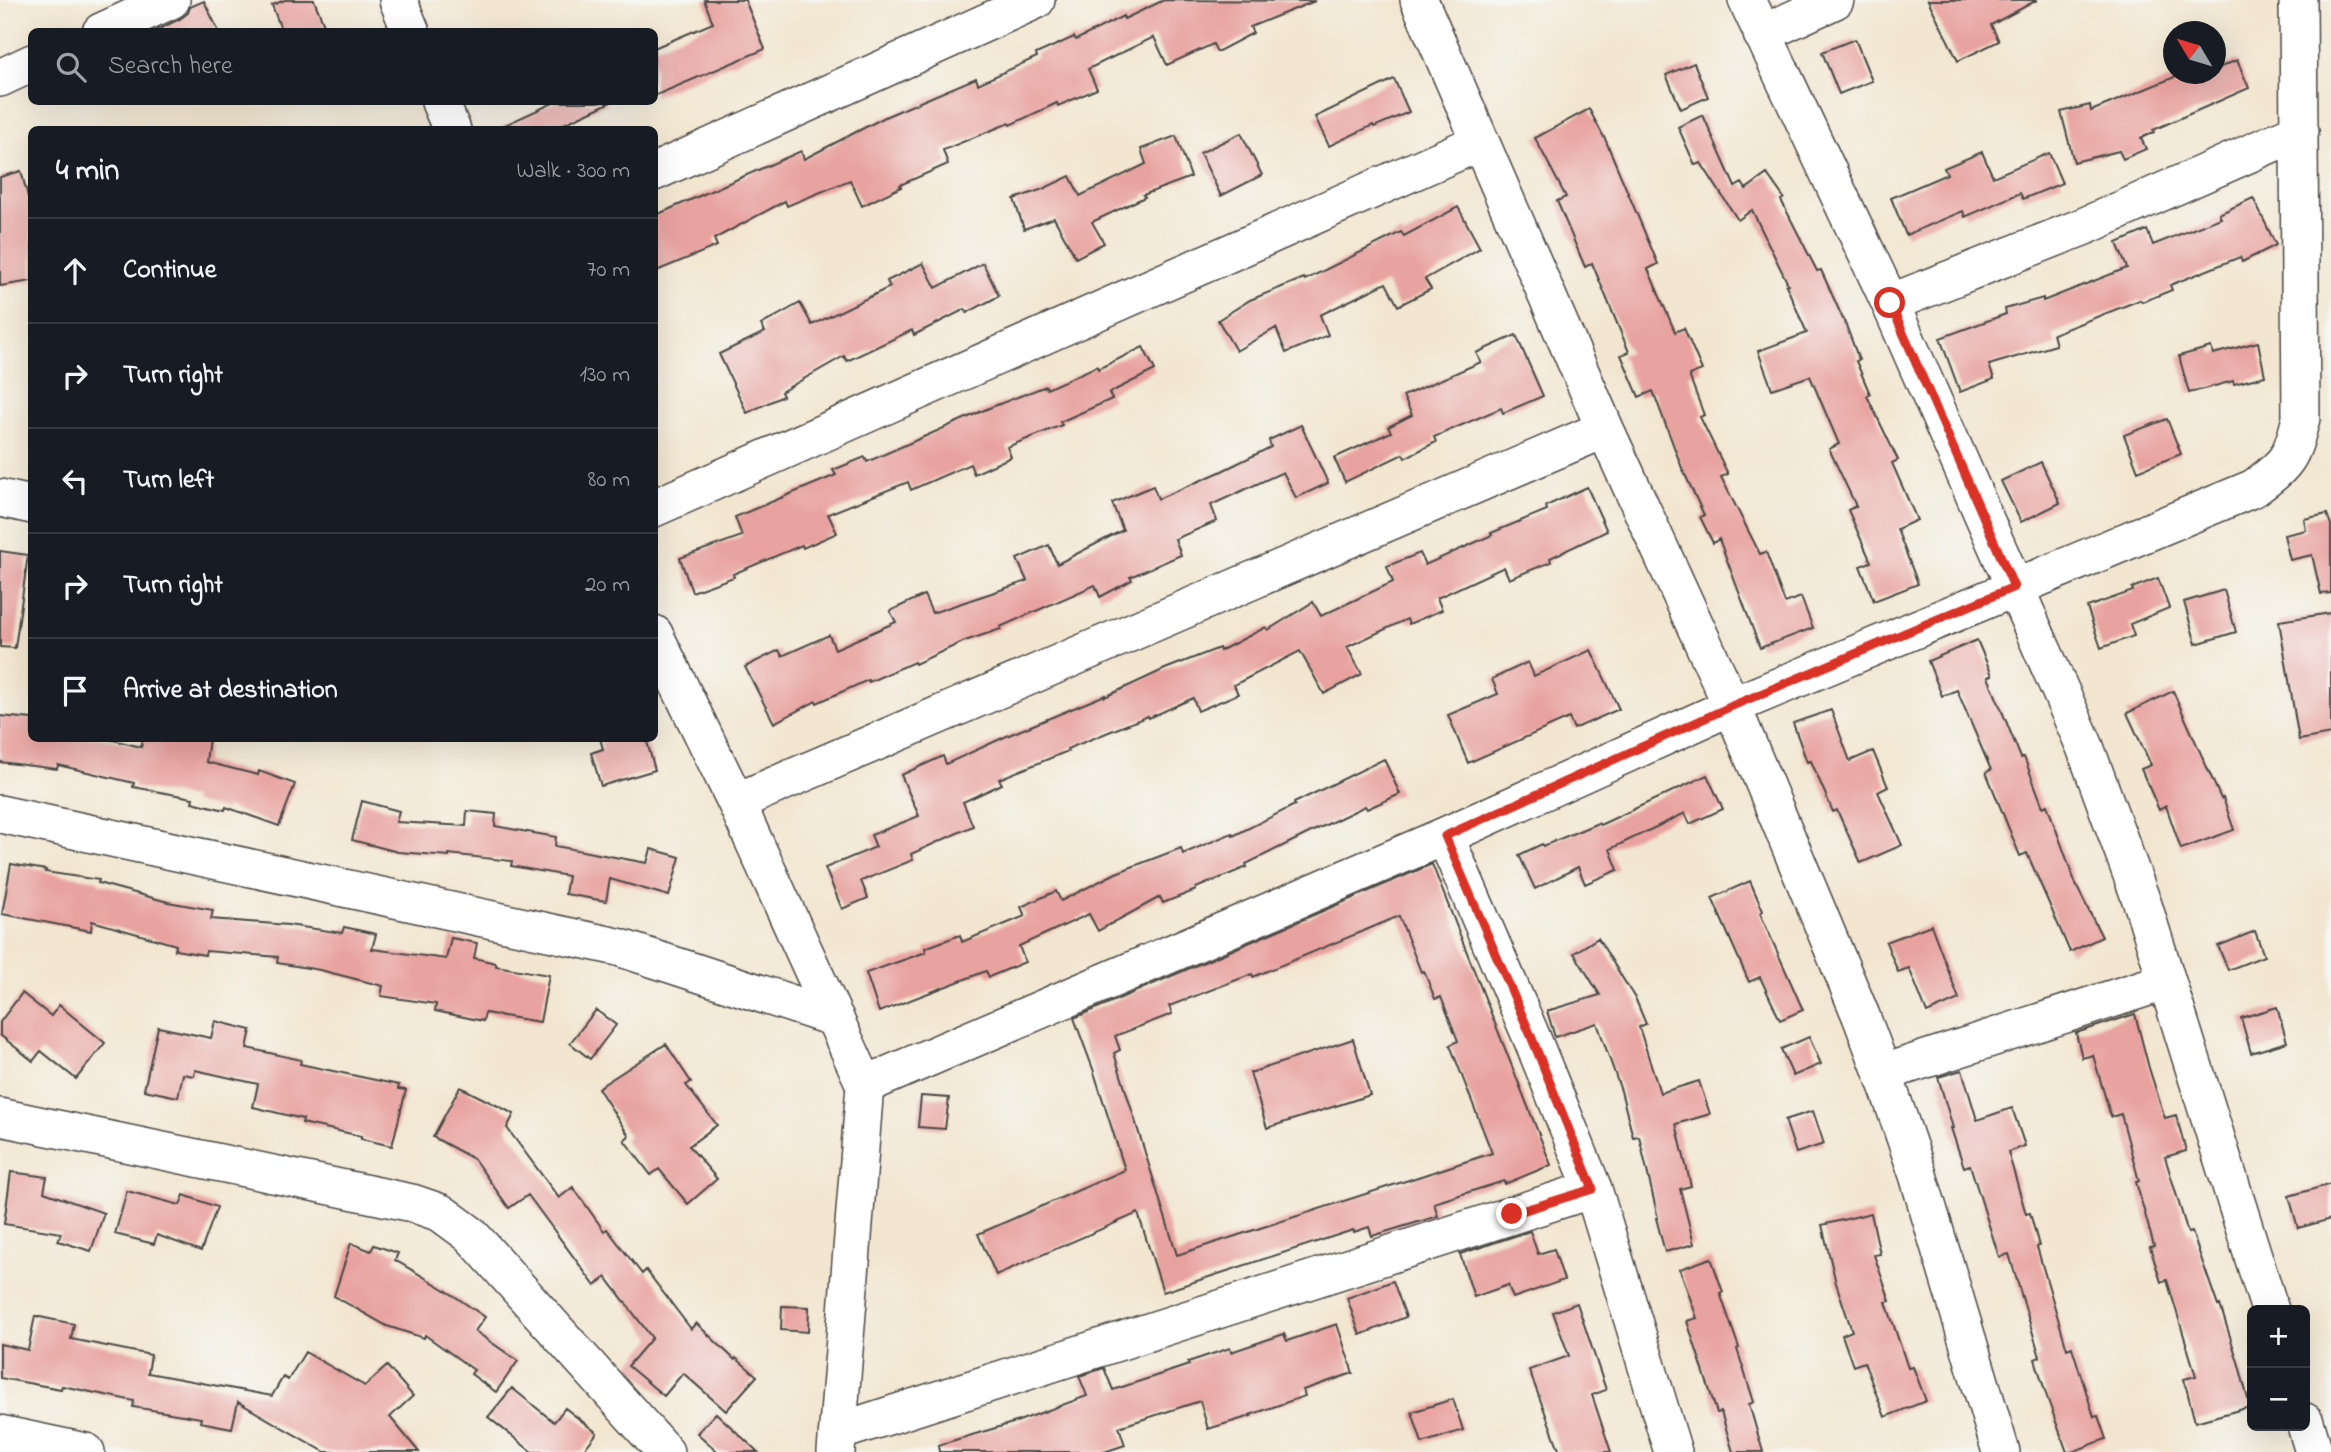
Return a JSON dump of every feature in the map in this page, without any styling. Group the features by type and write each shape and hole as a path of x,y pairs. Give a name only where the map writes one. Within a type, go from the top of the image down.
{"street":[{"path":"110,28 171,0"},
{"path":"398,0 409,28"},
{"path":"658,170 1037,0"},
{"path":"1419,0 1605,429 1732,706 1883,1073 1919,1174 2001,1452"},
{"path":"1747,0 1890,303 2085,747 2143,905 2268,1305"},
{"path":"1762,34 1835,0"},
{"path":"865,1085 1445,836 1732,706 2254,488 2279,470 2289,459 2301,418 2298,0"},
{"path":"0,78 28,65"},
{"path":"441,105 450,126"},
{"path":"1890,303 2085,226 2300,131"},
{"path":"658,506 1480,142"},
{"path":"736,802 1605,429"},
{"path":"0,498 28,504"},
{"path":"658,642 736,802 865,1085 837,1442 1593,1189"},
{"path":"0,814 618,947 835,1018"},
{"path":"1445,836 1593,1189 1673,1452"},
{"path":"1883,1073 2167,981"},
{"path":"0,1117 412,1203 441,1213 471,1235 665,1452"},
{"path":"2308,1431 2314,1452"},
{"path":"0,1434 86,1452"}],"building":[{"path":"285,0 314,0 325,28 281,28 272,5"},
{"path":"704,0 745,0 765,49 658,94 658,46 713,23"},
{"path":"1164,0 1315,1 1250,27 1253,33 1217,52 1213,44 1167,65 1154,37 1088,69 1097,89 943,150 948,164 900,185 901,187 862,206 850,180 787,206 785,201 714,239 717,246 658,270 658,214 801,151 804,159 887,116 976,78 978,84 1074,37 1076,40 1123,16 1124,19"},
{"path":"1928,0 2037,0 1991,25 1999,41 1958,61"},
{"path":"204,1 217,28 161,28 180,19 188,13 190,7"},
{"path":"1855,39 1872,81 1839,94 1822,52"},
{"path":"2237,60 2249,88 2153,130 2154,132 2141,138 2146,149 2123,159 2119,151 2074,162 2061,112 2090,105 2091,111 2163,82 2163,84 2226,84 2226,65"},
{"path":"1694,63 1708,97 1681,109 1666,75"},
{"path":"1394,79 1409,112 1374,127 1373,125 1329,146 1315,117"},
{"path":"548,105 605,105 560,126 503,126"},
{"path":"1589,109 1606,141 1658,264 1648,269 1675,332 1684,328 1702,370 1689,375 1704,415 1700,417 1728,474 1721,477 1760,554 1766,552 1785,603 1801,597 1813,628 1760,648 1719,539 1713,543 1700,517 1704,515 1682,468 1653,391 1639,397 1621,355 1629,352 1592,263 1585,267 1557,201 1566,197 1535,138"},
{"path":"1703,115 1735,187 1742,183 1746,189 1767,174 1784,198 1781,200 1817,271 1821,270 1859,360 1856,361 1870,394 1867,396 1898,460 1892,463 1917,520 1897,529 1918,584 1874,601 1860,566 1871,562 1848,510 1856,506 1829,449 1839,444 1810,376 1772,389 1758,351 1807,333 1786,285 1788,284 1752,210 1738,220 1701,163 1695,165 1678,127"},
{"path":"1241,133 1262,175 1221,196 1200,153"},
{"path":"1176,136 1191,177 1143,195 1145,197 1092,222 1104,243 1076,258 1054,218 1024,229 1014,199 1070,176 1080,196 1146,164 1141,149"},
{"path":"1982,152 1993,177 2049,153 2062,183 2023,199 2020,193 1965,217 1963,211 1906,235 1891,198 1947,174 1944,168"},
{"path":"21,171 28,197 28,282 0,286 0,177"},
{"path":"2253,198 2276,245 2242,262 2240,257 2170,285 2172,290 2142,302 2140,300 2053,334 2056,345 1989,365 1994,379 1960,392 1940,338 2006,314 2005,309 2043,298 2043,301 2127,268 2117,243 2147,230 2153,245 2221,218 2219,214"},
{"path":"1458,207 1480,248 1425,279 1431,289 1398,306 1386,283 1320,315 1328,335 1286,353 1276,328 1236,351 1218,320 1250,300 1304,278 1305,280 1401,232 1404,236"},
{"path":"923,263 936,288 983,263 999,296 967,313 965,309 914,335 912,330 847,361 844,356 781,392 783,396 747,413 719,354 765,332 761,325 800,303 812,325 890,287 887,281"},
{"path":"1516,335 1543,396 1503,413 1501,408 1434,437 1436,442 1405,458 1403,454 1345,482 1334,458 1391,432 1388,427 1412,415 1403,396 1481,362 1476,353"},
{"path":"2258,342 2265,376 2234,384 2233,381 2189,393 2179,356 2211,347 2213,354"},
{"path":"1143,347 1155,370 1109,393 1112,399 1060,422 1062,425 1007,447 1011,457 974,474 970,464 911,490 908,482 828,514 837,533 692,592 680,558 742,536 735,517 836,475 833,470 865,457 867,462 989,408 1046,386 1047,389 1097,366 1098,369"},
{"path":"2167,419 2181,454 2138,471 2124,435"},
{"path":"1301,425 1328,483 1296,498 1283,472 1211,505 1217,521 1175,539 1181,555 1130,577 1132,580 1100,597 1095,585 1000,627 1001,629 965,641 869,682 868,680 817,703 816,701 774,723 745,667 779,650 782,656 829,635 835,649 896,622 890,611 924,595 932,613 1027,581 1017,559 1049,545 1057,564 1123,530 1112,503 1153,486 1158,499 1271,447 1269,440"},
{"path":"2041,462 2060,503 2021,522 2001,481"},
{"path":"1587,487 1607,531 1550,558 1551,562 1509,579 1504,567 1437,598 1442,610 1409,624 1407,619 1347,647 1362,674 1324,694 1300,651 1234,685 1238,694 1198,711 1193,698 999,779 1002,784 963,802 973,826 911,854 913,860 861,881 868,898 842,909 825,868 876,847 871,835 919,816 901,775 943,756 946,764 1165,669 1219,648 1220,651 1266,627 1268,630 1313,602 1321,616 1393,582 1387,566 1420,553 1425,565 1547,510 1546,506"},
{"path":"2327,514 2331,525 2331,593 2321,594 2312,555 2290,560 2284,535 2306,530 2304,519"},
{"path":"0,551 28,555 15,648 0,647"},
{"path":"2158,578 2169,608 2130,624 2134,636 2101,648 2087,607 2133,591 2132,588"},
{"path":"2224,590 2236,632 2196,644 2184,602"},
{"path":"2331,613 2331,734 2299,740 2279,621"},
{"path":"1977,640 1992,675 1988,677 2021,758 2024,757 2043,807 2047,805 2077,887 2102,937 2070,952 2027,853 2020,856 1986,772 1991,770 1957,690 1942,696 1928,661"},
{"path":"1591,650 1619,709 1574,729 1569,718 1468,763 1448,715 1498,694 1492,679 1528,662 1534,676"},
{"path":"2173,691 2221,799 2223,798 2234,830 2181,849 2166,806 2159,810 2141,769 2151,765 2127,713"},
{"path":"1831,710 1850,761 1873,751 1888,787 1878,792 1902,845 1861,863 1837,810 1833,812 1811,761 1807,762 1793,723"},
{"path":"0,716 28,719 28,742 121,742 141,747 142,742 208,742 206,762 258,775 259,771 295,784 279,826 226,807 225,810 192,802 193,798 133,787 134,783 58,765 57,769 0,762"},
{"path":"601,742 647,742 655,770 601,786 591,753 603,749"},
{"path":"1384,759 1400,794 1367,809 1365,806 1246,864 1247,867 1196,890 1163,903 1160,897 1098,931 1089,914 1019,946 1025,962 989,977 986,971 879,1012 866,973 926,952 925,948 960,935 962,942 1025,916 1021,907 1056,891 1061,901 1116,873 1181,848 1183,854 1232,833 1233,836"},
{"path":"1707,775 1723,809 1690,824 1685,813 1610,849 1618,870 1585,884 1578,867 1535,889 1519,855 1598,823 1600,825"},
{"path":"362,801 399,811 396,822 466,826 467,811 496,814 495,826 556,837 555,846 647,863 651,849 680,857 669,896 610,879 606,901 565,894 568,876 511,866 512,861 398,852 352,840"},
{"path":"11,864 99,880 98,883 168,902 213,910 211,919 288,925 342,933 344,927 376,934 372,949 446,959 451,938 477,943 474,958 496,963 496,966 549,975 540,1022 485,1013 483,1021 435,1011 436,1004 381,996 383,986 320,970 277,963 278,957 206,951 205,955 175,950 176,945 92,921 91,931 2,914"},
{"path":"1432,864 1551,1165 1505,1184 1504,1181 1434,1203 1438,1216 1372,1236 1369,1227 1354,1232 1353,1230 1163,1292 1138,1213 996,1275 978,1234 1125,1170 1074,1018","holes":["1399,916 1421,972 1424,971 1435,999 1441,997 1458,1041 1450,1045 1492,1153 1177,1255 1114,1053 1120,1050 1115,1036 1172,1014 1169,1006 1252,974 1253,977"]},
{"path":"1750,881 1763,911 1760,913 1803,1010 1780,1020 1760,977 1749,982 1712,898"},
{"path":"1931,925 1959,999 1927,1013 1909,968 1898,972 1886,942"},
{"path":"2255,931 2264,956 2228,970 2218,946"},
{"path":"1598,938 1636,1000 1646,1024 1639,1027 1660,1093 1699,1081 1710,1114 1676,1124 1691,1186 1680,1189 1694,1244 1665,1252 1639,1136 1633,1137 1621,1091 1597,1023 1555,1037 1547,1011 1600,995 1574,953"},
{"path":"22,993 51,1016 59,1005 105,1043 76,1079 41,1051 33,1061 0,1035 0,1022"},
{"path":"2277,1007 2287,1042 2251,1053 2241,1018"},
{"path":"596,1010 616,1025 590,1059 570,1043"},
{"path":"2135,1014 2165,1118 2176,1115 2186,1151 2165,1157 2188,1233 2192,1232 2218,1306 2220,1305 2239,1365 2247,1396 2247,1408 2195,1422 2184,1379 2196,1376 2167,1280 2161,1282 2150,1247 2154,1246 2121,1114 2111,1117 2093,1055 2082,1058 2076,1033"},
{"path":"215,1021 251,1030 247,1048 301,1060 300,1064 399,1085 398,1089 406,1090 392,1146 302,1123 303,1119 253,1107 258,1084 195,1070 194,1076 183,1074 178,1097 144,1090 158,1027 211,1038"},
{"path":"1809,1037 1821,1064 1793,1076 1781,1049"},
{"path":"1353,1039 1370,1095 1267,1128 1250,1073"},
{"path":"666,1044 691,1082 686,1085 717,1125 689,1146 717,1179 688,1204 659,1169 651,1175 624,1140 629,1136 598,1088"},
{"path":"1962,1070 1977,1120 2012,1108 2025,1146 2008,1152 2026,1214 2030,1213 2039,1246 2037,1247 2067,1349 2072,1347 2094,1417 2098,1416 2106,1439 2072,1452 2067,1452 2047,1397 2035,1359 2040,1357 2009,1254 1999,1257 1970,1165 1964,1167 1951,1128 1938,1077"},
{"path":"460,1087 514,1114 507,1128 559,1198 573,1187 604,1231 607,1229 642,1274 646,1270 691,1329 696,1323 735,1360 736,1358 757,1376 726,1411 683,1373 664,1396 628,1366 652,1338 606,1277 595,1286 528,1195 509,1208 474,1159 433,1137"},
{"path":"921,1096 949,1098 945,1129 918,1127"},
{"path":"1813,1111 1824,1144 1796,1153 1785,1120"},
{"path":"11,1172 47,1177 44,1192 104,1213 91,1251 58,1241 61,1233 4,1224"},
{"path":"2331,1184 2331,1219 2298,1228 2289,1196"},
{"path":"127,1191 180,1205 184,1195 217,1207 201,1251 157,1235 154,1244 115,1234"},
{"path":"1871,1213 1880,1254 1874,1255 1890,1301 1886,1302 1908,1368 1913,1367 1926,1401 1885,1417 1864,1362 1853,1366 1842,1335 1852,1331 1836,1283 1822,1225"},
{"path":"1530,1231 1538,1254 1554,1249 1564,1280 1513,1298 1508,1285 1474,1297 1460,1254"},
{"path":"351,1243 371,1251 374,1245 398,1253 395,1260 485,1317 475,1331 518,1361 496,1392 471,1374 474,1370 425,1335 424,1338 387,1326 334,1296"},
{"path":"1711,1258 1754,1402 1749,1404 1763,1452 1733,1452 1721,1412 1717,1413 1687,1321 1697,1318 1680,1269"},
{"path":"1393,1281 1406,1317 1360,1335 1347,1298"},
{"path":"1577,1303 1606,1390 1592,1395 1611,1452 1560,1452 1529,1370 1569,1356 1553,1312"},
{"path":"782,1306 809,1307 808,1332 781,1330"},
{"path":"35,1316 74,1324 71,1339 151,1355 148,1373 272,1396 283,1377 288,1380 305,1352 365,1386 387,1366 413,1396 390,1417 419,1452 325,1452 238,1402 232,1428 200,1422 201,1418 133,1407 134,1401 62,1386 61,1389 0,1378 0,1344 28,1350"},
{"path":"1337,1324 1353,1373 1303,1390 1305,1396 1251,1416 1208,1429 1200,1401 1119,1427 1125,1445 1104,1452 939,1452 938,1445 1016,1422 1087,1396 1079,1376 1104,1368 1113,1390 1189,1365 1188,1362 1230,1348 1231,1352 1284,1334 1287,1341"},
{"path":"512,1388 554,1422 565,1408 597,1433 582,1452 532,1452 488,1417"},
{"path":"1453,1399 1463,1430 1422,1443 1412,1412"},
{"path":"716,1413 758,1452 718,1452 697,1433"}],"route":[{"path":"1512,1214 1593,1189 1445,836 1732,706 2014,587 1890,303"}]}
